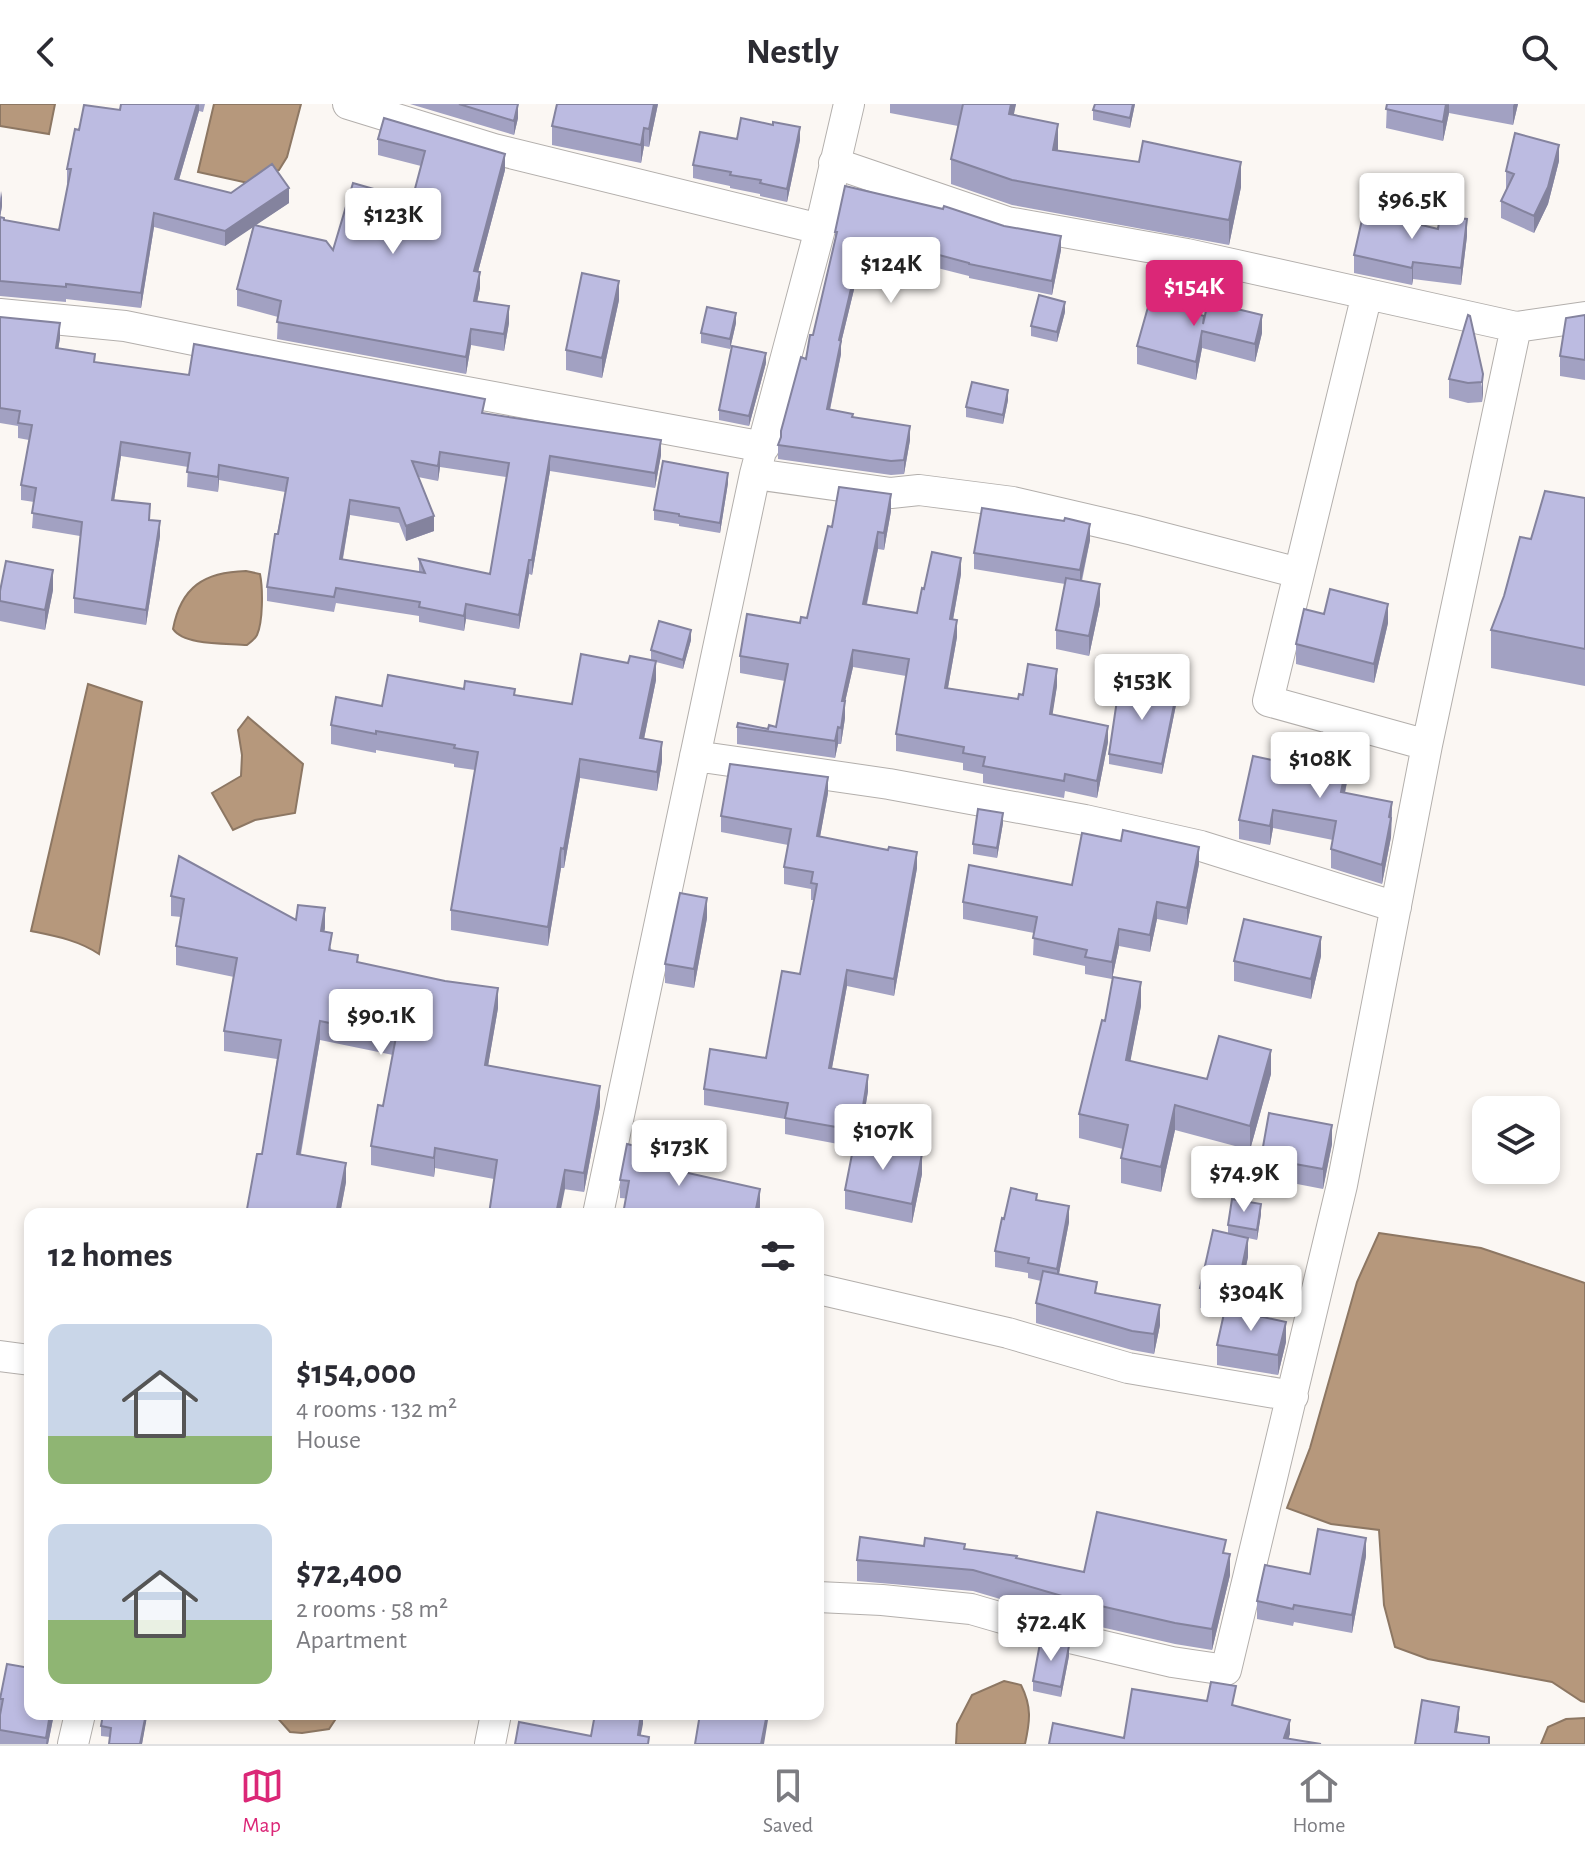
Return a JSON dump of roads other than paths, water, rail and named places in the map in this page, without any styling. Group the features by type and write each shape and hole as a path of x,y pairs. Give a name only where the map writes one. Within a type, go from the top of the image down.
{"street":[{"path":"348,104 494,149 820,229"},
{"path":"599,1208 760,460 849,104"},
{"path":"834,163 1007,222 1187,254 1516,327 1585,317"},
{"path":"1367,294 1268,701 1427,745"},
{"path":"0,314 125,326 760,460 891,493 919,490 1013,502 1299,573"},
{"path":"824,1597 971,1609 1074,1639 1172,1662 1226,1670 1342,1185 1427,745 1516,327"},
{"path":"695,756 889,784 1085,820 1201,846 1396,907"},
{"path":"824,1290 1008,1333 1128,1368 1293,1396"},
{"path":"0,1356 24,1359"},
{"path":"73,1744 79,1720"},
{"path":"490,1744 495,1720"}]}
